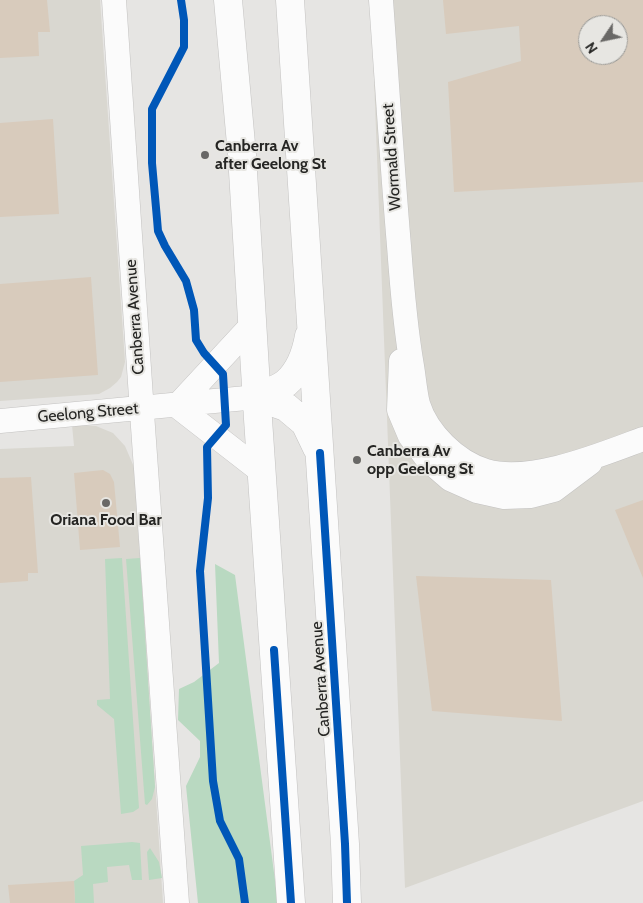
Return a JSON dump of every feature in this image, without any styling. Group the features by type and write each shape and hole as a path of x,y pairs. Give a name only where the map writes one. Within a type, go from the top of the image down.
{"highway":[{"path":"228,0 242,155 291,903"},
{"name":"Canberra Avenue","path":"290,0 345,844 347,903"},
{"path":"257,397 286,383 299,366 306,353 311,316"},
{"path":"257,397 286,407 306,423 320,453"}],"street":[{"name":"Canberra Avenue","path":"114,0 141,409 177,903"},
{"name":"Wormald Street","path":"381,0 404,313 418,404 428,425 444,445 464,461 486,471 505,474 525,475 604,454 643,439"},
{"path":"252,325 177,406 262,472"},
{"name":"Geelong Street","path":"0,421 177,406 257,397"}],"shaded area":[{"path":"0,0 100,0 125,362 121,377 117,382 99,394 0,401"},
{"path":"371,0 643,0 643,801 405,888"},
{"path":"72,425 96,426 113,433 125,446 134,467 163,903 0,903 0,449 74,446"}],"green space":[{"path":"122,558 139,808 133,812 121,814 114,719 97,705 97,700 110,699 105,559"},
{"path":"140,558 155,787 152,799 147,805 145,804 126,559"},
{"path":"215,564 235,575 278,903 198,903 186,786 200,757 200,741 178,720 179,689 194,682 219,663"},
{"path":"140,843 142,880 132,880 129,865 107,867 108,882 93,884 94,903 75,903 74,881 83,875 81,846"},
{"path":"150,848 159,862 162,878 149,880 147,852"}],"building":[{"path":"0,0 47,0 50,32 38,32 39,56 0,58"},
{"path":"443,0 643,0 643,182 454,192 448,82 521,61 519,26 446,34"},
{"path":"53,119 59,214 0,217 0,123"},
{"path":"91,277 98,375 0,382 0,284"},
{"path":"103,470 110,474 114,482 120,547 80,550 74,473"},
{"path":"31,477 38,573 28,573 28,581 0,583 0,478"},
{"path":"643,500 643,578 615,510"},
{"path":"416,576 551,580 562,721 432,711"},
{"path":"74,881 75,903 10,903 8,885"}],"cycle path":[{"path":"181,0 184,20 184,47 152,109 152,163 158,231 186,281 194,310 196,340 204,353 223,374 226,425 207,447 208,498 200,571 213,781 220,821 239,859 245,903"},
{"path":"320,453 345,844 347,903"},
{"path":"274,650 291,903"}],"place":[{"name":"Canberra Av after Geelong St","path":"205,155"},
{"name":"Canberra Av opp Geelong St","path":"357,460"},
{"name":"Oriana Food Bar","path":"106,503"}]}
